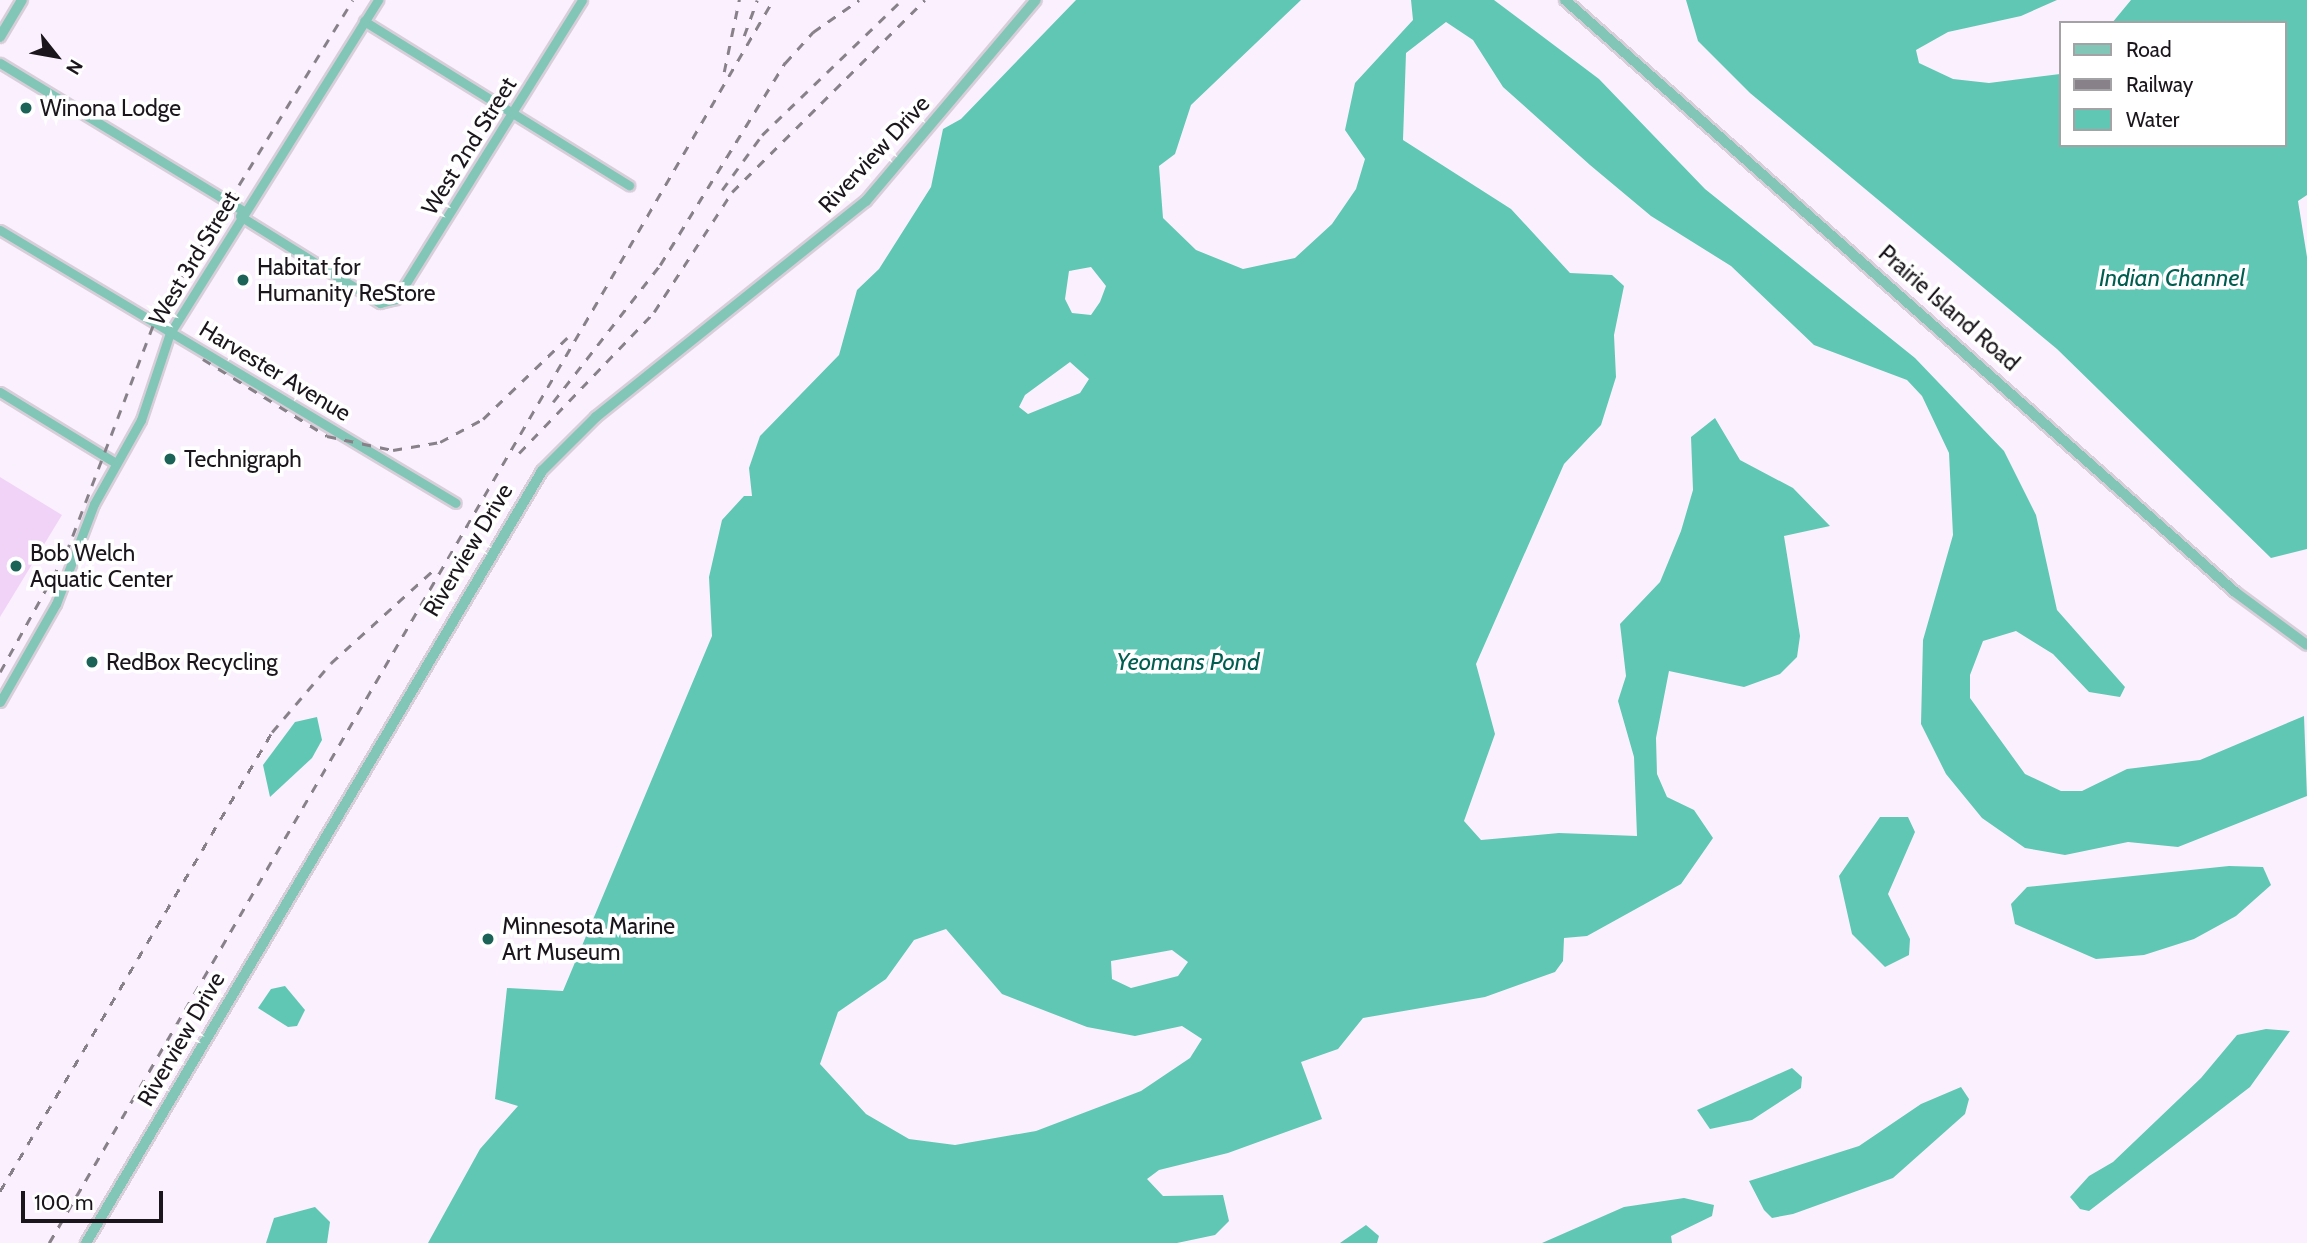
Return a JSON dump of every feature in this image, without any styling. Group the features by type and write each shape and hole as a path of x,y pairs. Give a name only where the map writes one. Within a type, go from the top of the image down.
{"street":[{"path":"0,37 22,0"},
{"name":"West 3rd Street","path":"0,702 55,604 116,463 152,396 170,333 378,0"},
{"name":"West 2nd Street","path":"242,214 380,303 396,299 582,0"},
{"name":"Riverview Drive","path":"86,1243 542,471 615,401 866,201 1036,0"},
{"name":"Prairie Island Road","path":"1565,0 2235,592 2307,645"},
{"path":"364,21 515,111 629,185"},
{"path":"0,63 242,214"},
{"name":"Harvester Avenue","path":"0,230 456,503"},
{"path":"0,392 116,463"}],"shaded area":[{"name":"Bob Welch Aquatic Center","path":"0,477 62,515 0,617"}],"water":[{"name":"Yeomans Pond","path":"1076,0 1301,0 1191,105 1175,154 1159,166 1163,218 1196,250 1243,269 1295,258 1332,224 1356,189 1365,159 1345,130 1355,83 1413,20 1411,0 1494,0 1599,79 1705,189 1915,358 2004,451 2036,515 2057,610 2125,687 2120,697 2089,692 2053,654 2016,631 1983,641 1970,675 1970,698 2025,774 2061,791 2082,791 2127,769 2200,760 2304,716 2307,796 2178,847 2128,842 2065,855 2025,848 1982,818 1946,774 1921,724 1923,640 1953,535 1949,453 1922,396 1907,380 1814,345 1731,266 1651,216 1590,165 1503,87 1473,40 1446,22 1406,53 1403,140 1511,209 1570,273 1612,275 1624,286 1614,335 1616,377 1601,425 1564,464 1476,664 1495,734 1464,821 1481,840 1559,833 1637,836 1634,757 1618,701 1626,676 1620,624 1660,582 1681,531 1693,490 1691,437 1715,418 1740,460 1793,488 1830,526 1784,536 1800,636 1797,657 1780,674 1744,687 1669,671 1656,738 1657,774 1667,797 1694,810 1713,838 1681,884 1587,936 1564,938 1563,961 1555,972 1485,997 1363,1018 1338,1049 1301,1062 1322,1119 1228,1153 1159,1170 1147,1179 1163,1196 1223,1195 1229,1221 1215,1235 1177,1243 428,1243 480,1149 518,1106 495,1099 507,988 563,991 712,636 709,577 722,520 744,496 752,496 749,468 760,436 839,355 857,290 879,269 931,187 943,129 961,119","holes":["1091,267 1106,286 1091,315 1072,313 1065,299 1069,271","1070,362 1089,379 1080,393 1028,414 1019,407 1025,395","946,929 1002,994 1087,1027 1135,1036 1182,1026 1202,1039 1190,1058 1141,1091 1036,1131 955,1145 909,1139 866,1114 820,1064 838,1012 886,979 914,940","1172,950 1188,962 1178,976 1131,988 1112,979 1111,961"]},
{"name":"Indian Channel","path":"1686,0 2057,0 2021,16 1948,32 1916,50 1919,63 1953,79 1989,83 2058,74 2058,147 2286,147 2286,21 2114,21 2131,0 2307,0 2307,195 2298,201 2307,257 2307,549 2271,558 2057,349 1750,93 1698,41"},
{"path":"317,717 322,740 312,758 270,797 263,765 295,722"},
{"path":"1880,817 1908,817 1915,832 1888,894 1910,939 1909,955 1885,967 1852,934 1839,876"},
{"path":"2229,866 2263,867 2271,885 2236,916 2194,939 2144,955 2096,959 2015,924 2011,904 2027,887"},
{"path":"285,986 305,1010 297,1026 288,1027 258,1008 271,989"},
{"path":"2266,1029 2290,1031 2250,1087 2089,1211 2080,1209 2070,1197 2089,1176 2113,1162 2201,1078 2237,1035"},
{"path":"1792,1068 1802,1077 1801,1088 1752,1120 1710,1129 1697,1110"},
{"path":"1961,1087 1969,1099 1965,1114 1893,1178 1793,1214 1772,1218 1764,1210 1749,1181 1859,1146 1921,1104"},
{"path":"1684,1198 1714,1205 1712,1216 1671,1236 1672,1243 1542,1243 1624,1207"},
{"path":"315,1207 330,1222 327,1243 266,1243 274,1218"},
{"path":"1366,1225 1379,1236 1377,1243 1340,1243"}],"railway":[{"path":"0,672 66,553 154,323 353,0"},
{"path":"724,72 739,0"},
{"path":"744,36 757,0"},
{"path":"49,1243 773,0"},
{"path":"553,402 660,265 785,63 813,32 859,0"},
{"path":"722,190 762,135 902,0"},
{"path":"519,453 654,312 732,192 925,0"},
{"path":"203,359 327,436 393,450 440,442 483,419 567,338"},
{"path":"0,1191 272,732 331,663 438,566"}],"place":[{"name":"Winona Lodge","path":"26,108"},
{"name":"Habitat for Humanity ReStore","path":"243,280"},
{"name":"Technigraph","path":"170,459"},
{"name":"Bob Welch Aquatic Center","path":"16,566"},
{"name":"RedBox Recycling","path":"92,662"},
{"name":"Minnesota Marine Art Museum","path":"488,939"}]}
